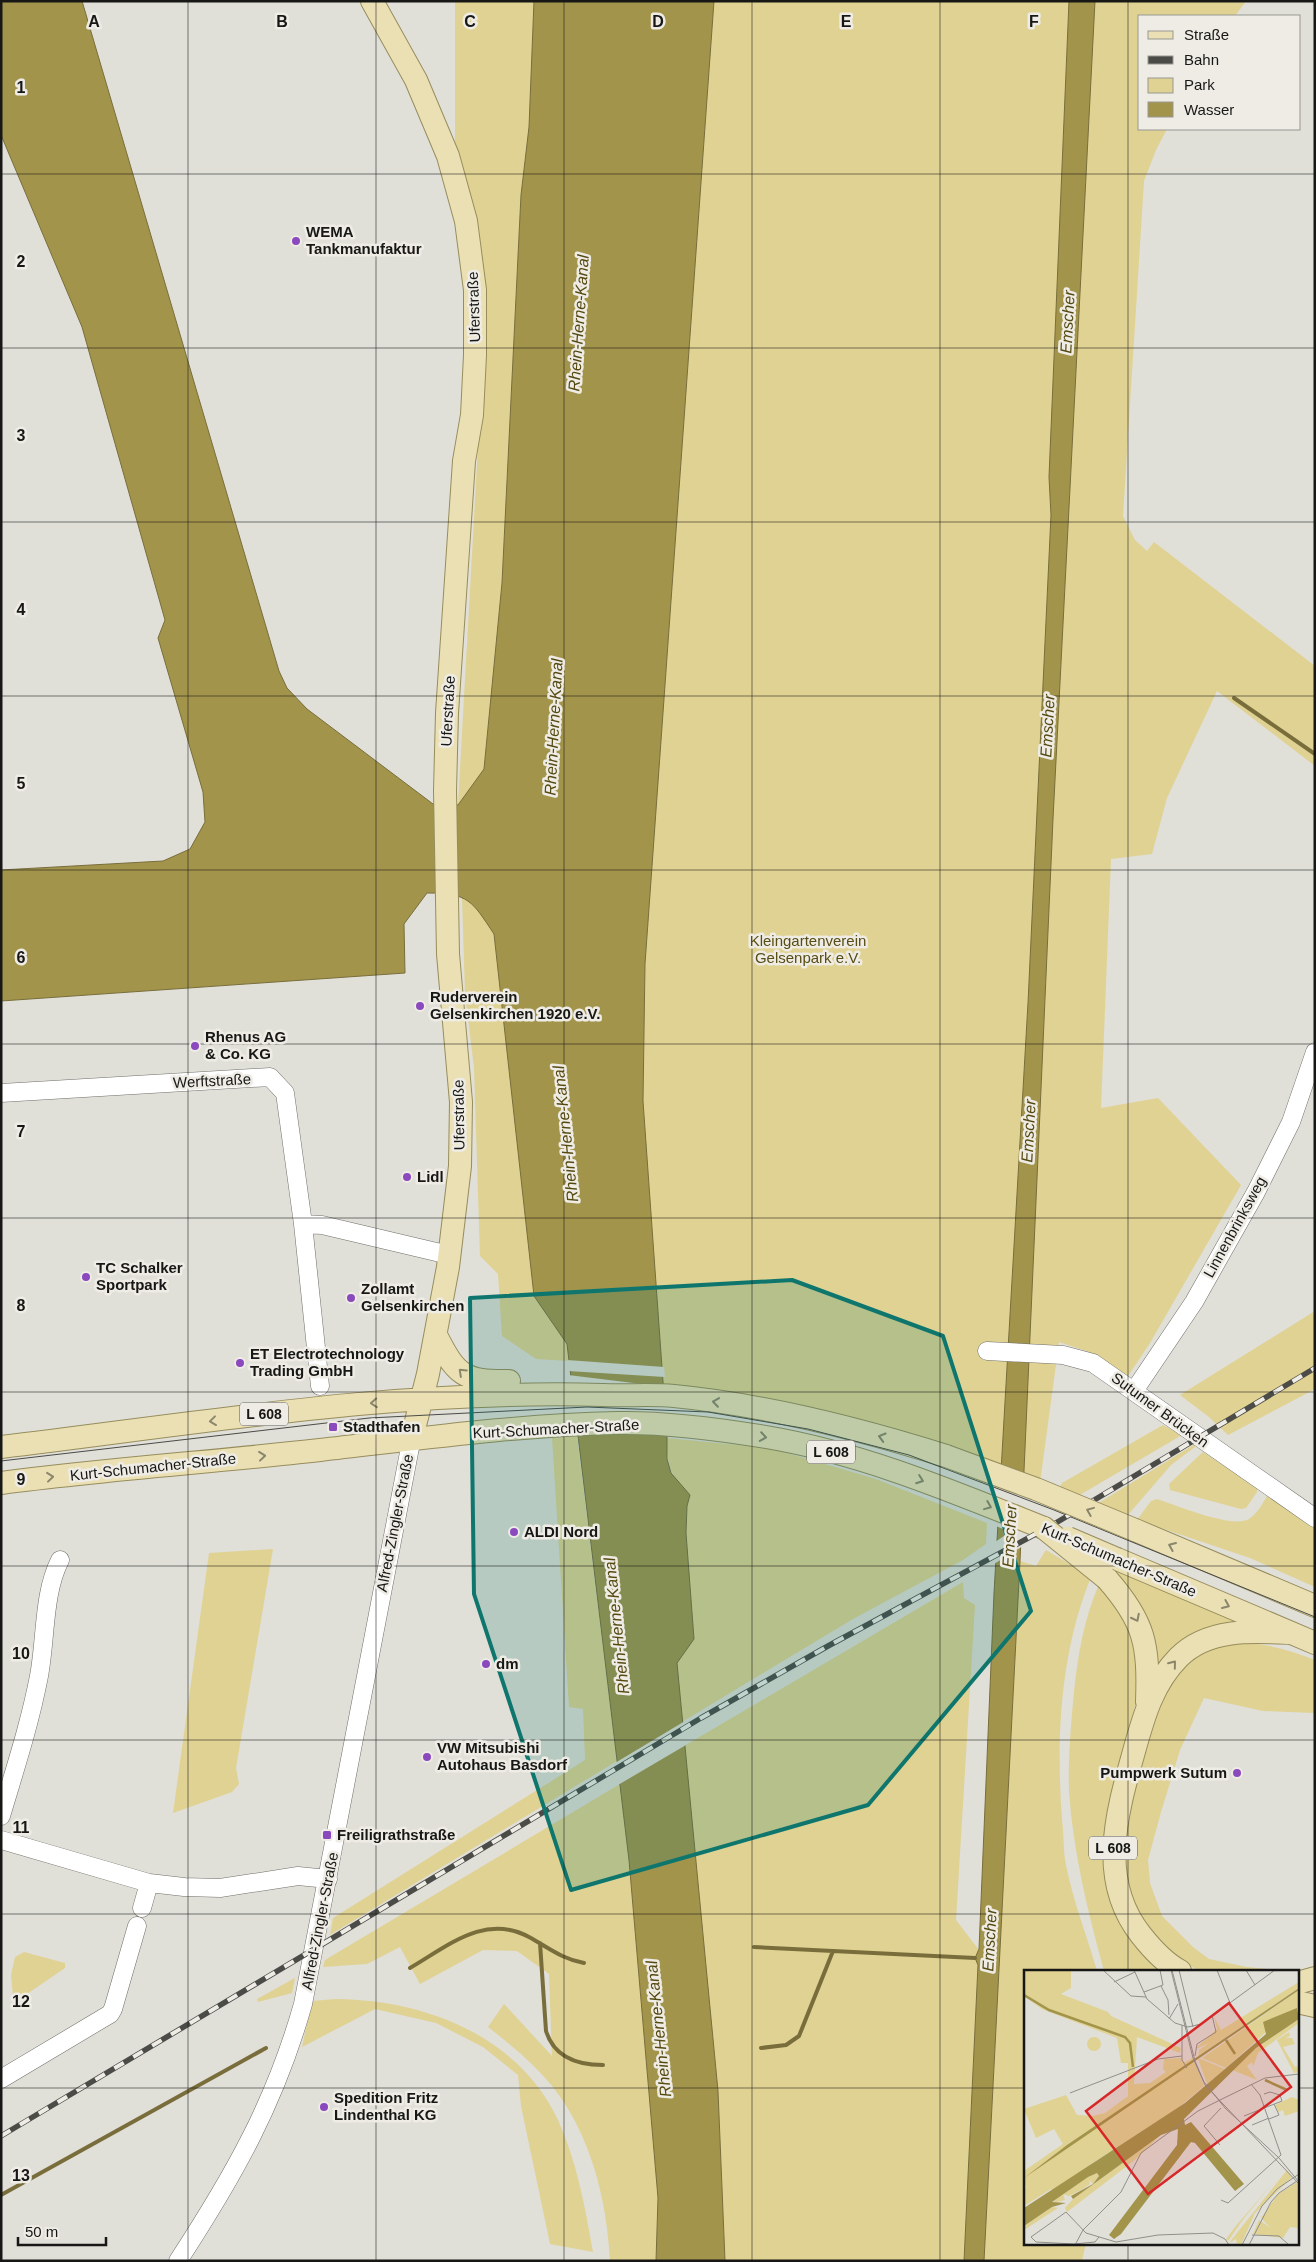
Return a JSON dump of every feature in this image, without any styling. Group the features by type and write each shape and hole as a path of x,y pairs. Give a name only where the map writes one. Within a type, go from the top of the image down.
{"main road":[{"name":"Uferstraße","path":"372,1 415,79 438,128 461,202 472,265 475,355 472,415 464,461 447,713 444,791 448,954 462,1128 457,1199 449,1255 423,1400 412,1438"},
{"path":"436,1335 446,1354 463,1375 469,1378 484,1382 559,1387"},
{"name":"Kurt-Schumacher-Straße","path":"1,1447 299,1410 559,1387 672,1396 802,1416 853,1428 946,1456 1036,1489 1315,1606"},
{"name":"Kurt-Schumacher-Straße","path":"1,1483 320,1450 412,1438 565,1426 619,1423 673,1426 758,1436 898,1472 943,1488 1044,1528 1112,1569 1315,1643"},
{"name":"L 608","path":"1112,1569 1144,1636 1148,1678 1147,1705"},
{"name":"L 608","path":"1179,1970 1150,1947 1129,1917 1116,1880 1113,1864 1115,1825 1120,1801 1147,1705 1160,1681 1180,1656 1202,1641 1238,1631 1290,1633"},
{"path":"1298,1983 1315,1978"},
{"path":"1298,2002 1315,2006"}],"street":[{"name":"Linnenbrinksweg","path":"1134,1391 1194,1302 1257,1190 1291,1122 1315,1052"},
{"name":"Werftstraße","path":"1,1092 270,1078 285,1093 304,1224 320,1386"},
{"path":"304,1224 322,1225 449,1255"},
{"name":"Sutumer Brücken","path":"987,1351 1063,1355 1093,1363 1315,1518"},
{"name":"Alfred-Zingler-Straße","path":"178,2261 250,2144 282,2071 303,2004 328,1880 392,1533 412,1438"},
{"path":"1,1816 26,1731 39,1676 51,1577 60,1560"},
{"path":"1,1840 149,1883 184,1887 220,1888 298,1876 328,1880"},
{"path":"142,1908 149,1883"},
{"path":"1,2079 110,2014 113,2010 136,1926"}],"highlighted area":[{"path":"792,1280 943,1336 1031,1611 868,1805 571,1890 474,1594 470,1298"}],"green space":[{"path":"455,1 534,1 529,127 521,195 502,583 484,769 458,805 484,340 455,148"},
{"name":"Kleingartenverein Gelsenpark e.V.","path":"714,1 1246,1 1236,15 1138,15 1138,130 1166,130 1156,150 1144,181 1123,516 1135,540 1147,551 1154,542 1315,666 1315,766 1217,691 1167,798 1152,854 1111,859 1101,1108 1158,1098 1241,1185 1150,1343 1128,1376 1086,1351 1059,1342 1040,1483 663,1384 643,1101 645,964"},
{"path":"462,898 476,905 494,934 534,1296 567,1344 569,1361 536,1359 502,1336 498,1274 480,1256 474,1068 465,993"},
{"path":"1315,1311 1315,1389 1228,1435 1209,1417 1180,1395"},
{"path":"1163,1425 1182,1435 1078,1496 1059,1489 1062,1483"},
{"path":"577,1436 617,1761 330,1935 333,1918 585,1760 583,1709 569,1707 552,1438"},
{"path":"667,1438 770,1448 876,1479 987,1523 986,1544 963,1560 853,1619 682,1722 677,1663 694,1639 686,1533 687,1506 690,1496 671,1470"},
{"path":"1195,1444 1195,1447 1171,1465 1127,1516 1097,1504"},
{"path":"1203,1452 1257,1487 1257,1492 1246,1508 1241,1509 1170,1490 1169,1484"},
{"path":"1268,1494 1315,1527 1315,1587 1250,1558 1137,1520 1151,1501 1157,1499 1217,1519 1241,1521 1249,1519 1255,1514"},
{"path":"273,1549 236,1768 239,1784 232,1792 173,1813 209,1553"},
{"path":"1046,1550 1091,1577 1081,1606 1067,1666 1060,1728 1060,1789 1065,1860 1072,1892 1097,1970 1024,1970 1024,2244 1086,2244 1082,2261 984,2261 1020,1561 1036,1566"},
{"path":"1118,1569 1245,1623 1158,1671 1150,1629 1141,1608 1115,1575 1115,1571"},
{"path":"963,1582 964,1598 975,1605 956,1920 979,1950 975,1958 978,1965 964,2261 725,2261 718,2091 684,1746"},
{"path":"1099,1584 1121,1608 1136,1642 1138,1694 1107,1817 1102,1849 1107,1883 1162,1970 1104,1970 1087,1904 1071,1814 1069,1766 1074,1692 1080,1650 1089,1610"},
{"path":"1234,1642 1255,1644 1275,1647 1315,1660 1315,1713 1263,1711 1204,1698 1180,1750 1148,1860 1150,1883 1162,1916 1193,1947 1209,1959 1267,1970 1198,1970 1186,1964 1160,1943 1139,1915 1129,1889 1122,1837 1150,1732 1168,1687 1188,1662 1211,1649"},
{"path":"620,1784 629,1860 658,2198 656,2261 610,2261 601,2192 587,2147 577,2125 566,2105 538,2070 488,2027 504,2004 552,2056 549,1974 517,1951 483,1950 420,1984 400,1947 367,1964 323,1967 325,1960"},
{"path":"24,1952 65,1963 65,1968 27,1994 13,1996 11,1975 15,1957"},
{"path":"295,1978 292,1993 258,2002 257,1999"},
{"path":"336,1999 402,2006 434,2015 465,2028 493,2045 519,2065 541,2090 565,2136 580,2185 593,2252 550,2244 521,2106 518,2075 483,2047 436,2023 375,2009 302,2047 312,2001"}],"water":[{"name":"Rhein-Herne-Kanal","path":"1,1 82,1 279,671 287,688 307,709 433,804 458,805 484,769 502,583 521,195 529,127 534,1 714,1 645,964 643,1101 667,1459 671,1473 690,1495 687,1506 686,1533 694,1639 677,1663 718,2091 725,2261 656,2261 658,2198 629,1860 567,1344 534,1296 494,934 468,901 452,895 427,893 404,924 405,973 1,1001 1,870 163,861 190,849 205,822 203,792 158,638 165,620 82,327 1,135"},
{"name":"Emscher","path":"1069,1 1095,1 1053,819 1020,1561 984,2261 964,2261 978,1965 975,1958 979,1949 994,1593 1028,1003 1051,515 1049,477"}],"pier":[{"path":"567,1360 664,1367 665,1377 568,1371"},
{"path":"568,1375 666,1387 670,1436 618,1433 574,1434"},
{"path":"999,1466 1026,1476 1023,1546 994,1564 995,1542 1010,1532 996,1526"},
{"path":"685,1721 686,1745 618,1785 615,1763"}],"waterway":[{"path":"1234,698 1315,754"},
{"path":"410,1968 467,1935 482,1930 497,1929 513,1931 529,1937 562,1956 584,1963"},
{"path":"540,1943 546,2031 550,2040 568,2058 593,2065 603,2065"},
{"name":"Emscher","path":"754,1947 975,1958"},
{"path":"761,2048 786,2045 799,2036 833,1951"},
{"path":"1,2195 266,2048"}],"tram line":[{"path":"1,1461 369,1418 587,1407 708,1412 808,1429 909,1455 1054,1510 1315,1617"}],"railway":[{"path":"1,2136 701,1718 828,1646 1054,1524 1315,1368"}],"place":[{"name":"WEMA Tankmanufaktur","path":"296,241"},
{"name":"Ruderverein Gelsenkirchen 1920 e.V.","path":"420,1006"},
{"name":"Rhenus AG & Co. KG","path":"195,1046"},
{"name":"Lidl","path":"407,1177"},
{"name":"TC Schalker Sportpark","path":"86,1277"},
{"name":"Zollamt Gelsenkirchen","path":"351,1298"},
{"name":"ET Electrotechnology Trading GmbH","path":"240,1363"},
{"name":"Stadthafen","path":"333,1427"},
{"name":"ALDI Nord","path":"514,1532"},
{"name":"dm","path":"486,1664"},
{"name":"VW Mitsubishi Autohaus Basdorf","path":"427,1757"},
{"name":"Pumpwerk Sutum","path":"1237,1773"},
{"name":"Freiligrathstraße","path":"327,1835"},
{"name":"Spedition Fritz Lindenthal KG","path":"324,2107"}]}
